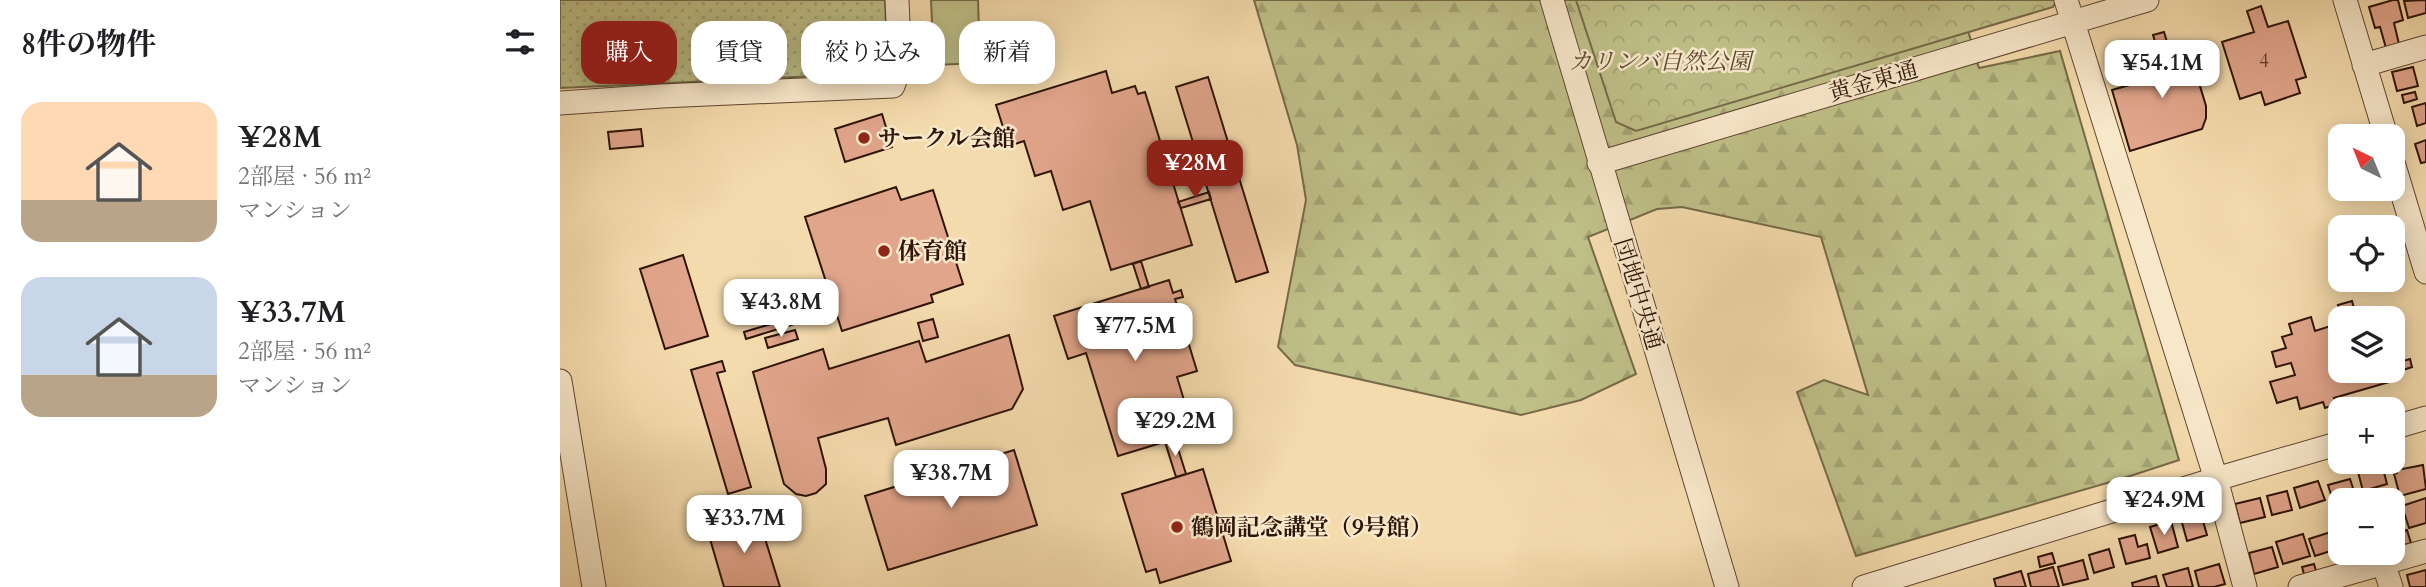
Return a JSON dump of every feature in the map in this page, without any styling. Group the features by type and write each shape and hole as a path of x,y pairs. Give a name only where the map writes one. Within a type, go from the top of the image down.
{"street":[{"path":"560,103 894,86 900,67 897,0"},
{"name":"団地中央通","path":"1552,0 1727,587"},
{"path":"2066,0 2216,479 2245,587"},
{"name":"黄金東通","path":"1599,163 2147,0"},
{"path":"2345,0 2382,124"},
{"path":"2364,65 2426,47"},
{"path":"2405,201 2426,272"},
{"path":"560,381 594,587"},
{"path":"2405,424 2426,418"},
{"path":"1864,587 1936,577 2216,479 2328,446"},
{"path":"2405,556 2426,551"},
{"path":"2300,587 2373,565"},
{"path":"2384,565 2391,587"}],"green space":[{"path":"560,0 885,0 886,21 801,21 801,77 787,77 787,21 691,21 691,82 677,83 677,21 581,21 581,84 645,84 560,88"},
{"path":"931,0 978,0 979,21 959,21 959,64 945,65 945,21 932,21"},
{"path":"1254,0 1959,0 1979,68 2060,51 2179,460 1856,556 1797,392 1824,380 1868,395 1821,237 1682,207 1657,209 1588,237 1636,374 1581,400 1521,415 1295,365 1278,347 1306,200 1297,145"},
{"name":"カリンバ自然公園","path":"1576,0 2057,0 2053,7 1636,131 1616,122"}],"building":[{"path":"2398,0 2403,20 2394,23 2399,44 2386,48 2380,27 2375,28 2369,7"},
{"path":"2426,0 2426,13 2408,18 2404,1"},
{"path":"2261,6 2268,27 2288,21 2306,77 2296,80 2300,93 2265,105 2261,92 2240,99 2222,42 2254,32 2247,11"},
{"path":"2164,32 2171,55 2189,50 2206,106 2206,118 2202,129 2130,151 2112,90 2147,80 2142,64 2160,58 2153,35"},
{"path":"2413,67 2418,86 2397,91 2392,72"},
{"path":"1106,71 1112,93 1135,86 1138,94 1145,92 1192,245 1111,270 1090,201 1063,210 1051,171 1035,176 1024,141 1009,146 996,105"},
{"path":"1208,77 1268,272 1236,282 1176,87"},
{"path":"2415,92 2417,99 2404,103 2402,95"},
{"path":"2426,103 2426,123 2417,126 2412,107"},
{"name":"サークル会館","path":"882,114 892,147 845,162 835,129"},
{"path":"641,129 643,146 610,149 608,132"},
{"path":"2426,140 2426,162 2421,163 2415,144"},
{"name":"体育館","path":"896,187 901,200 933,190 963,284 931,295 933,302 842,331 805,217"},
{"path":"1209,192 1211,199 1181,208 1178,202"},
{"path":"683,255 708,336 665,349 640,269"},
{"path":"1141,261 1149,287 1141,289 1133,264"},
{"path":"1169,280 1173,293 1181,290 1183,297 1175,299 1197,371 1177,377 1194,433 1118,456 1086,353 1068,359 1054,316"},
{"path":"2352,301 2353,306 2338,306"},
{"path":"818,310 820,316 746,339 744,332"},
{"path":"2311,317 2315,331 2328,327 2328,383 2386,383 2337,397 2328,397 2328,407 2325,408 2323,402 2300,409 2297,397 2277,403 2270,382 2295,375 2291,363 2276,367 2272,352 2286,348 2282,337 2292,334 2289,324"},
{"path":"933,319 938,337 923,341 918,323"},
{"path":"795,330 798,339 768,348 765,338"},
{"path":"1009,335 1023,389 1012,409 896,445 888,418 818,438 826,469 826,484 816,493 806,496 796,494 784,484 753,372 823,349 829,369 919,341 926,362"},
{"path":"2410,359 2412,367 2405,369 2405,360"},
{"path":"722,361 725,371 717,373 751,487 728,494 691,370"},
{"path":"1175,439 1186,474 1176,477 1165,442"},
{"path":"1014,450 1037,525 888,570 865,496"},
{"path":"2423,465 2426,489 2405,495 2405,488 2398,488 2394,474 2405,474 2405,468"},
{"name":"鶴岡記念講堂（9号館）","path":"1203,469 1231,561 1160,583 1156,569 1146,572 1122,494"},
{"path":"2359,474 2384,474 2387,484 2362,488"},
{"path":"2350,479 2353,488 2329,488 2328,485"},
{"path":"2318,481 2325,500 2300,508 2294,488"},
{"path":"2287,491 2292,510 2272,515 2267,496"},
{"path":"2260,498 2265,517 2240,523 2235,504"},
{"path":"2426,498 2426,523 2409,528 2405,505"},
{"path":"2201,514 2207,535 2187,541 2181,519"},
{"path":"758,516 780,587 724,587 708,532"},
{"path":"2171,521 2178,547 2158,553 2150,527"},
{"path":"2405,531 2411,543 2405,545"},
{"path":"2328,533 2328,552 2315,556 2309,539"},
{"path":"2303,534 2310,556 2283,564 2276,542"},
{"path":"2135,535 2138,547 2147,544 2150,558 2126,564 2119,539"},
{"path":"2272,547 2278,567 2254,574 2249,553"},
{"path":"2109,549 2114,567 2094,573 2089,555"},
{"path":"2052,553 2055,563 2040,567 2038,557"},
{"path":"2083,560 2088,579 2063,585 2058,567"},
{"path":"2219,564 2225,584 2199,587 2195,571"},
{"path":"2314,564 2317,574 2305,578 2302,567"},
{"path":"2053,567 2059,587 2031,587 2028,574"},
{"path":"2188,568 2193,587 2167,587 2163,575"},
{"path":"2426,570 2426,587 2410,587 2407,575"},
{"path":"2021,571 2026,587 1996,587 1994,579"},
{"path":"2156,576 2159,587 2133,587 2132,583"}],"place":[{"name":"サークル会館","path":"864,138"},
{"name":"体育館","path":"884,251"},
{"name":"鶴岡記念講堂（9号館）","path":"1177,527"}]}
